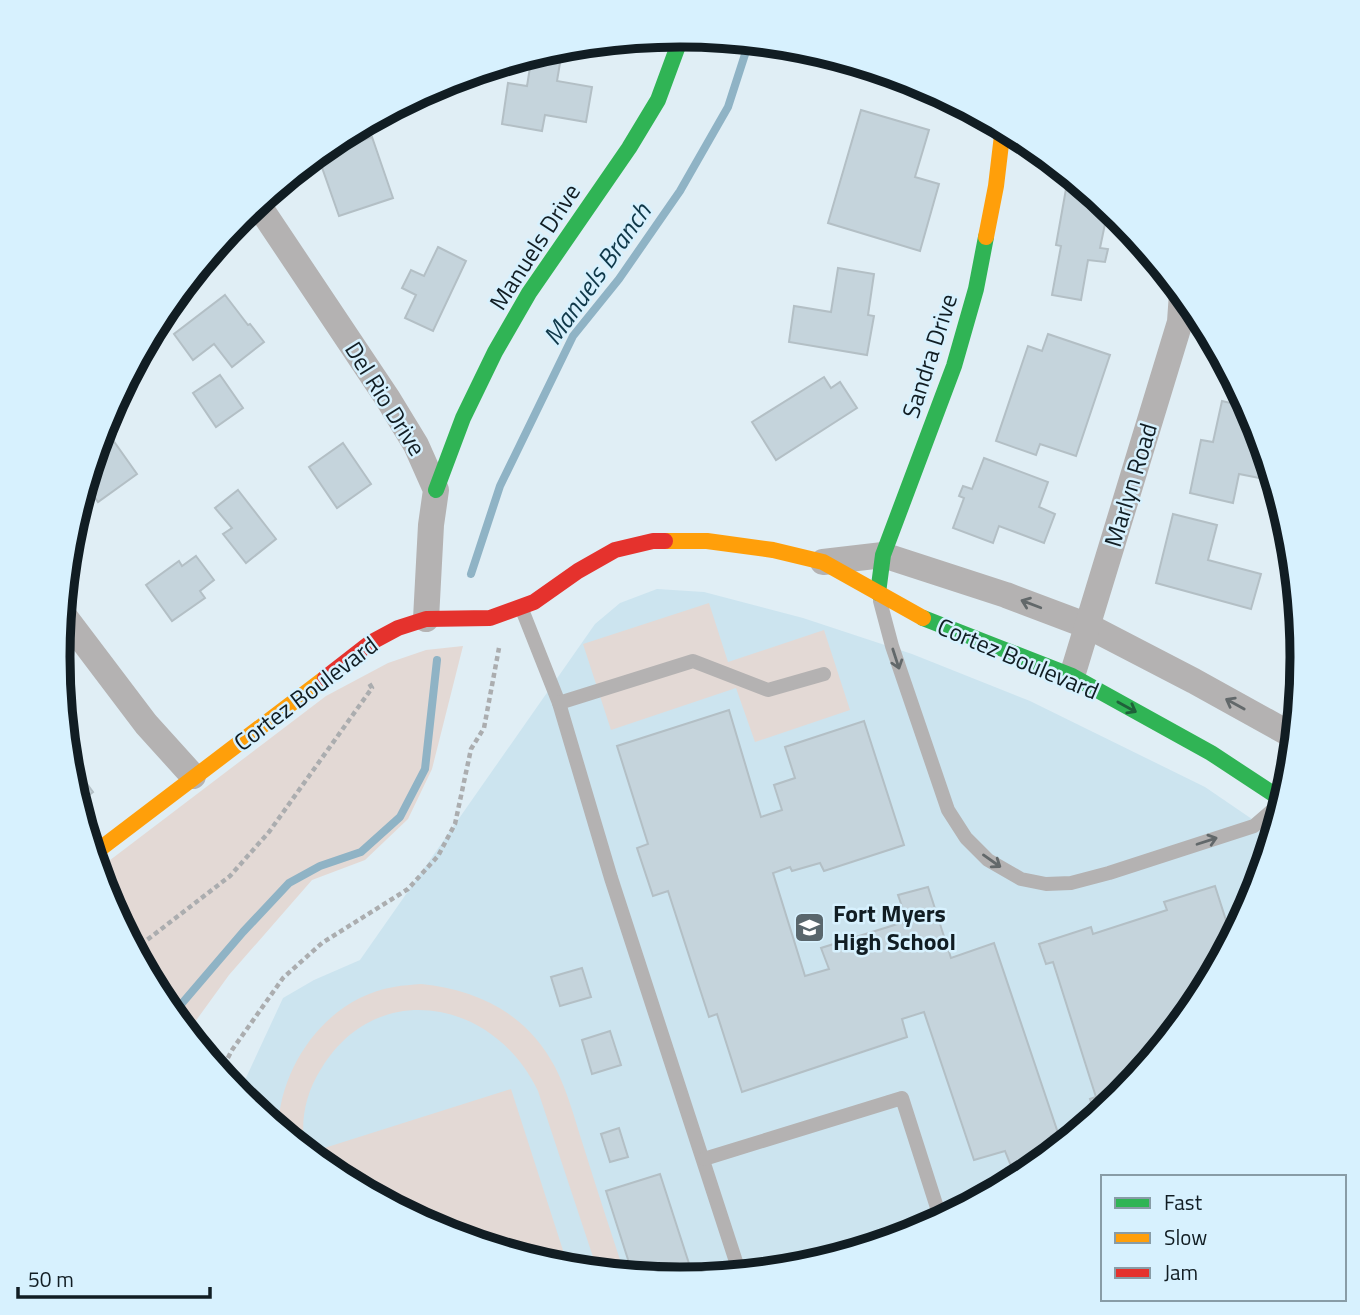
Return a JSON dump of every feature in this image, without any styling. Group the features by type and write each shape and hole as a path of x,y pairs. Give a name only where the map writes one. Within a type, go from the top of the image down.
{"street":[{"name":"Manuels Drive","path":"436,490 463,418 495,352 536,283 629,148 658,100 678,47"},
{"name":"Sandra Drive","path":"877,593 883,555 954,366 976,289 996,186 1002,139"},
{"name":"Del Rio Drive","path":"265,211 388,399 416,445 436,490"},
{"name":"Marlyn Road","path":"1072,676 1191,325"},
{"path":"426,619 431,525 436,490"},
{"name":"Cortez Boulevard","path":"100,848 370,643 398,628 426,619 490,618 513,610 534,602 578,571 615,550 653,541 707,541 773,550 823,562 919,617 1072,676 1211,753 1274,795"},
{"name":"Cortez Boulevard","path":"823,562 883,555 1006,594 1088,626 1286,732"},
{"path":"71,625 146,724 193,776"}],"lane":[{"path":"877,593 892,646 948,810 966,838 988,860 1021,879 1046,884 1071,883 1109,873 1254,826 1270,813"},
{"path":"513,610 559,703 611,878 737,1265"},
{"path":"559,703 694,661 768,690 824,674"},
{"path":"704,1160 902,1098 938,1210"}],"path":[{"path":"225,1064 283,978 322,943 408,889 438,856 455,824 471,749 484,728 513,610"},
{"path":"142,944 230,876 269,832 372,688 355,654"}],"shaded area":[{"name":"Fort Myers High School","path":"657,589 704,592 803,618 912,654 1030,701 1205,787 1265,828 1244,891 1208,963 1164,1029 1112,1089 1051,1142 1019,1165 950,1205 914,1221 838,1247 799,1256 760,1263 680,1268 600,1263 561,1256 522,1247 446,1221 410,1205 341,1165 309,1142 248,1089 243,1084 283,998 314,980 360,960 595,624 620,603"},
{"path":"709,603 728,662 824,630 850,710 755,742 736,688 611,730 583,644"},
{"path":"463,646 432,769 408,819 365,860 312,880 229,975 193,1025 152,963 116,891 106,863 326,696 388,663 426,650"},
{"path":"421,984 442,987 482,999 516,1019 544,1048 568,1096 622,1265 595,1262 538,1091 519,1060 494,1036 465,1020 434,1011 403,1011 372,1020 345,1040 321,1069 305,1108 304,1138 279,1117 288,1081 298,1059 328,1020 348,1005 370,994 397,986"},
{"path":"511,1089 565,1257 522,1247 446,1221 375,1186 319,1150"}],"building":[{"path":"561,59 557,81 592,87 586,122 545,115 542,131 502,124 508,83 527,86 530,66"},
{"path":"861,110 929,130 915,177 939,184 920,251 828,223"},
{"path":"372,137 393,198 339,216 321,164 349,145"},
{"path":"1066,189 1071,190 1111,225 1105,224 1100,248 1108,249 1105,262 1088,260 1081,300 1052,295 1061,246 1056,245"},
{"path":"438,247 466,261 433,331 405,318 416,295 402,288 411,270 424,276"},
{"path":"838,268 874,274 868,315 874,316 867,355 789,342 794,306 831,312"},
{"path":"225,295 264,342 232,367 214,344 193,360 174,334"},
{"path":"1048,334 1110,355 1076,456 1040,444 1036,455 996,441 1028,346 1042,351"},
{"path":"220,375 243,408 216,427 193,393"},
{"path":"824,377 831,388 840,382 857,408 776,460 752,422"},
{"path":"1222,401 1235,404 1263,479 1239,474 1233,503 1190,493 1201,440 1213,442"},
{"path":"111,437 137,474 98,502 93,494"},
{"path":"343,443 371,484 337,508 309,467"},
{"path":"984,458 1048,482 1039,507 1055,514 1044,543 999,526 993,543 953,528 964,498 959,496 963,486 972,489"},
{"path":"238,490 276,539 246,563 223,534 232,528 215,508"},
{"path":"1173,514 1217,525 1208,560 1261,574 1251,609 1156,583"},
{"path":"196,556 214,580 200,591 205,598 172,621 146,585 179,561 182,566"},
{"path":"729,710 761,817 782,810 774,785 795,778 785,747 864,721 904,845 824,871 820,863 792,871 790,867 773,873 805,976 829,969 821,948 907,921 898,895 928,887 951,958 994,943 1058,1133 1051,1136 1052,1141 1007,1172 1006,1168 1011,1166 1005,1151 974,1160 924,1012 902,1019 907,1037 742,1092 717,1014 709,1017 668,891 653,896 637,848 648,844 617,746"},
{"path":"81,776 93,792 86,797"},
{"path":"1215,886 1228,926 1208,963 1164,1029 1139,1060 1093,1107 1090,1099 1096,1097 1053,962 1046,964 1039,944 1091,927 1093,934 1167,910 1164,902"},
{"path":"582,968 591,997 560,1006 551,977"},
{"path":"610,1031 621,1065 592,1074 582,1040"},
{"path":"619,1128 628,1157 610,1162 601,1134"},
{"path":"660,1174 690,1267 630,1265 606,1191"}],"waterway":[{"name":"Manuels Branch","path":"471,574 500,486 573,336 619,279 680,191 728,107 746,51"},
{"name":"Manuels Branch","path":"180,1006 289,883 320,866 361,852 400,817 425,769 437,660"}],"traffic: fast":[{"path":"436,490 463,418 495,352 529,293 629,148 658,100 678,47"},
{"path":"878,593 883,555 954,366 976,289 986,237"},
{"path":"923,618 1072,676 1211,753 1274,795"}],"traffic: slow":[{"path":"986,237 1002,139"},
{"path":"665,541 707,541 773,550 823,562 923,618"},
{"path":"100,849 325,678"}],"traffic: jam":[{"path":"325,678 370,643 398,628 426,619 490,618 534,602 578,571 615,550 653,541 665,541"}],"place":[{"name":"Fort Myers High School","path":"810,928"}]}
